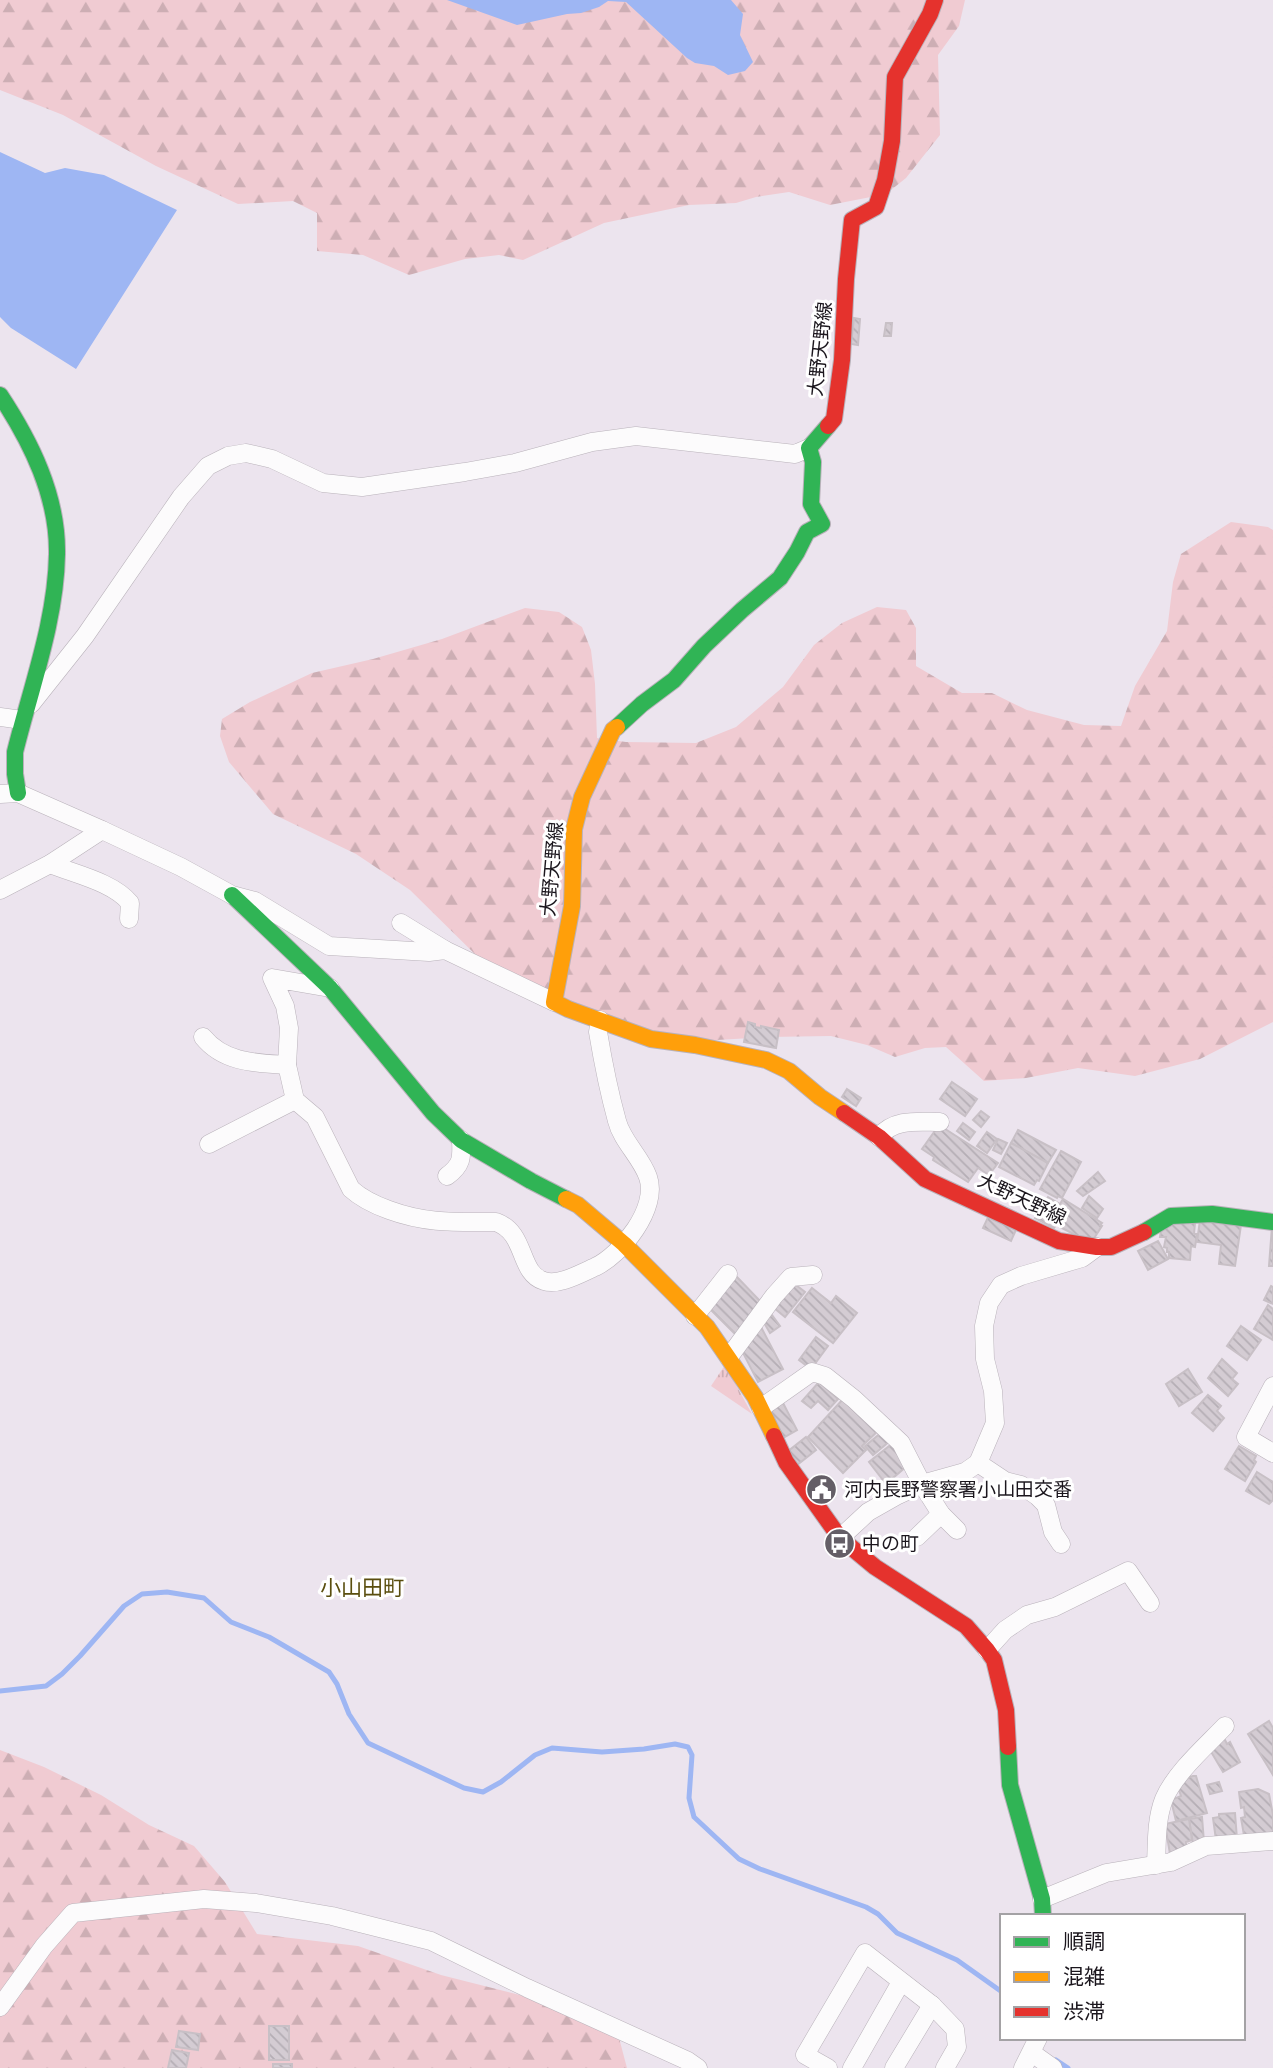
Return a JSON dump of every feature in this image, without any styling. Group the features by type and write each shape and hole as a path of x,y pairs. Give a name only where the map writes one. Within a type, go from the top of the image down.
{"main road":[{"name":"大野天野線","path":"934,0 930,14 895,77 892,141 885,180 876,207 852,219 842,360 834,419 809,449 813,462 811,504 822,524 807,532 780,578 732,619 674,680 613,730 582,797 574,829 572,906 554,1002 651,1039 766,1060 789,1071 820,1097 879,1137 925,1179 1059,1241 1111,1247 1171,1216 1212,1214 1273,1222"},
{"path":"0,395 23,430 51,505 57,573 49,622 15,752 15,774 9,793"},
{"path":"232,895 330,988 433,1113 461,1140 578,1205 624,1244 707,1327 761,1408 786,1462 840,1538 875,1567 966,1626 988,1650 994,1660 1006,1710 1010,1785 1043,1908"}],"street":[{"path":"0,717 23,716 85,636 181,497 208,467 228,456 246,453 272,459 323,483 362,487 515,463 592,442 636,436 795,454 809,449"},
{"path":"9,793 102,830 181,867 232,895 255,901 329,946 429,952 445,950"},
{"path":"0,890 50,864 102,830"},
{"path":"50,864 108,886 124,896 130,903 128,919"},
{"path":"401,923 445,950 554,1002"},
{"path":"330,988 272,978 285,1006 289,1028 287,1065 295,1100 315,1117 351,1189 359,1196 436,1231 496,1222 504,1225 516,1238 532,1274 547,1283 558,1282 603,1263 624,1244 645,1212 649,1195 649,1178 617,1124 598,1032 600,1020"},
{"path":"203,1037 215,1049 232,1058 287,1065"},
{"path":"209,1144 295,1100"},
{"path":"879,1137 884,1130 905,1122 940,1122"},
{"path":"447,1176 457,1169 460,1162 461,1140"},
{"path":"840,1538 868,1512 922,1484 965,1472 978,1463 995,1423 993,1391 985,1359 984,1326 989,1303 1001,1285 1021,1276 1082,1258 1097,1247"},
{"path":"695,1316 727,1274"},
{"path":"729,1357 774,1296 791,1278 813,1275"},
{"path":"761,1408 811,1372 825,1376 901,1443 941,1514 957,1530"},
{"path":"1273,1386 1246,1437 1273,1453"},
{"path":"978,1463 1005,1481 1021,1485 1037,1496 1045,1505 1053,1532 1061,1544"},
{"path":"917,1537 941,1514"},
{"path":"988,1650 1005,1630 1027,1615 1055,1607 1128,1571 1150,1603"},
{"path":"1156,1865 1158,1820 1165,1797 1180,1775 1225,1726"},
{"path":"1043,1908 1106,1873 1171,1863 1206,1846 1273,1841"},
{"path":"0,2007 44,1946 73,1913 204,1899 256,1903 332,1916 431,1941 698,2068"},
{"path":"828,2068 806,2055 865,1953 932,2005 955,2029 957,2047 945,2068"},
{"path":"852,2068 901,1982"},
{"path":"894,2068 932,2005"},
{"path":"1033,2049 1053,2068"}],"green space":[{"path":"0,0 965,0 959,26 938,55 940,135 906,178 886,194 830,205 789,192 736,203 689,205 604,223 523,260 499,255 465,259 409,275 363,255 317,251 317,213 293,201 238,204 156,166 63,115 0,90"},
{"path":"1231,522 1273,530 1273,1022 1200,1059 1135,1076 1078,1068 1026,1078 984,1081 946,1047 925,1048 895,1057 867,1045 831,1036 700,1041 605,1032 488,967 410,890 356,854 273,814 229,762 220,736 222,719 250,702 312,673 442,639 525,608 559,612 582,627 591,650 597,738 626,742 696,743 736,727 783,687 814,645 842,623 877,607 906,610 916,628 916,666 962,693 992,693 1027,710 1084,725 1121,726 1135,686 1167,631 1173,582 1181,554"},
{"path":"725,1365 752,1414 711,1386"},
{"path":"0,1750 44,1767 101,1795 149,1825 194,1846 225,1882 257,1934 358,1946 441,1975 614,2019 627,2068 0,2068"}],"water":[{"path":"447,0 731,0 743,14 740,35 753,62 745,71 728,75 714,66 695,63 626,2 608,1 581,13 517,25"},
{"path":"0,152 45,173 65,168 104,175 177,210 76,369 11,328 0,317"}],"building":[{"path":"854,318 860,319 858,345 851,344"},
{"path":"886,323 892,323 891,336 884,336"},
{"path":"748,1022 755,1024 755,1027 779,1030 776,1048 744,1042"},
{"path":"952,1082 977,1099 965,1116 940,1099"},
{"path":"847,1089 861,1098 856,1106 842,1097"},
{"path":"981,1111 989,1117 981,1127 973,1120"},
{"path":"963,1123 975,1132 969,1140 957,1131"},
{"path":"939,1125 998,1163 989,1175 978,1168 968,1182 933,1160 934,1157 922,1149"},
{"path":"1018,1130 1056,1150 1048,1163 1011,1143"},
{"path":"987,1132 997,1139 987,1153 977,1146"},
{"path":"998,1139 1007,1143 1001,1154 993,1150"},
{"path":"1011,1143 1048,1163 1034,1185 999,1167"},
{"path":"1061,1151 1081,1162 1062,1198 1057,1198 1040,1189"},
{"path":"1098,1172 1105,1181 1083,1196 1077,1191"},
{"path":"1089,1196 1103,1209 1097,1218 1082,1208"},
{"path":"1048,1197 1060,1204 1063,1199 1102,1223 1091,1243 1060,1227 1062,1224 1058,1222 1054,1228 1035,1218"},
{"path":"991,1211 1019,1223 1011,1241 983,1228"},
{"path":"1200,1220 1241,1225 1235,1266 1219,1264 1221,1245 1197,1242"},
{"path":"1162,1223 1195,1223 1194,1234 1197,1234 1195,1247 1191,1246 1190,1260 1169,1258 1169,1252 1164,1247 1166,1237 1160,1237"},
{"path":"1272,1226 1273,1266 1269,1266"},
{"path":"1158,1241 1168,1259 1148,1270 1138,1251"},
{"path":"736,1276 762,1303 736,1335 706,1305"},
{"path":"792,1282 805,1292 785,1317 773,1307"},
{"path":"1271,1286 1273,1287 1273,1304 1264,1300"},
{"path":"812,1288 831,1303 836,1296 857,1313 833,1343 793,1312"},
{"path":"1268,1305 1273,1309 1273,1340 1254,1329"},
{"path":"772,1315 780,1326 770,1333 763,1321"},
{"path":"760,1325 783,1369 758,1382 739,1345"},
{"path":"1241,1326 1261,1340 1247,1360 1227,1346"},
{"path":"816,1337 828,1346 811,1369 799,1360"},
{"path":"1222,1359 1237,1373 1232,1379 1238,1384 1228,1396 1208,1378"},
{"path":"1188,1369 1202,1392 1179,1406 1166,1384"},
{"path":"819,1382 838,1399 828,1410 818,1401 811,1408 802,1401"},
{"path":"1208,1395 1221,1406 1217,1411 1224,1418 1213,1431 1192,1413"},
{"path":"845,1397 880,1429 862,1446 866,1450 843,1473 808,1437"},
{"path":"782,1401 797,1430 781,1439 766,1410"},
{"path":"882,1432 890,1441 873,1455 865,1446"},
{"path":"806,1437 816,1450 797,1465 787,1452"},
{"path":"893,1443 908,1465 886,1484 869,1462"},
{"path":"1239,1446 1256,1456 1256,1462 1245,1481 1225,1469"},
{"path":"1257,1472 1273,1482 1273,1500 1269,1504 1246,1491"},
{"path":"1269,1721 1273,1728 1273,1775 1248,1734"},
{"path":"1224,1738 1227,1744 1230,1742 1240,1762 1223,1772 1210,1750"},
{"path":"1196,1776 1207,1813 1176,1821 1171,1800 1181,1796 1177,1784 1179,1780"},
{"path":"1219,1782 1222,1791 1210,1794 1207,1785"},
{"path":"1258,1789 1269,1794 1273,1836 1245,1841 1241,1818 1245,1817 1244,1807 1241,1808 1239,1792"},
{"path":"1235,1813 1237,1839 1216,1840 1213,1818 1219,1817 1219,1814"},
{"path":"1202,1817 1204,1842 1193,1844 1189,1819"},
{"path":"1189,1819 1192,1840 1186,1842 1186,1848 1170,1854 1165,1824"},
{"path":"269,2026 289,2026 289,2060 269,2060"},
{"path":"179,2031 200,2034 198,2050 176,2047"},
{"path":"172,2050 189,2053 186,2068 168,2068"},
{"path":"273,2064 292,2064 292,2068 273,2068"}],"waterway":[{"path":"0,1691 46,1686 80,1656 124,1606 142,1594 167,1592 204,1598 231,1622 269,1637 329,1672 349,1714 368,1743 464,1788 483,1792 501,1782 535,1755 552,1748 602,1752 675,1744 688,1747 692,1755 689,1798 694,1817 739,1859 866,1907 878,1914 897,1933 957,1960 1000,1991"},
{"path":"1056,2060 1068,2068"}],"traffic: fast":[{"path":"0,395 41,470 53,511 57,554 56,579 42,654 15,752 18,793"},
{"path":"617,727 674,680 704,646 780,578 807,532 822,524 811,504 813,462 809,448 828,426"},
{"path":"232,895 330,988 433,1113 461,1140 566,1199"},
{"path":"1144,1232 1171,1216 1212,1214 1273,1222"},
{"path":"1008,1747 1010,1785 1042,1899 1043,1914"}],"traffic: slow":[{"path":"617,727 613,730 582,797 574,829 572,906 554,1002 651,1039 766,1060 789,1071 844,1113"},
{"path":"566,1199 578,1205 624,1244 707,1327 755,1397 774,1436"}],"traffic: jam":[{"path":"828,426 834,419 842,360 852,220 876,207 885,180 892,141 895,77 935,0"},
{"path":"844,1113 879,1137 925,1179 1059,1241 1111,1247 1144,1232"},
{"path":"774,1436 786,1462 840,1538 875,1567 966,1626 987,1650 994,1660 1006,1710 1008,1747"}],"place":[{"name":"河内長野警察署小山田交番","path":"821,1489"},
{"name":"中の町","path":"839,1543"}],"district":[{"name":"小山田町","path":"362,1587"}]}
